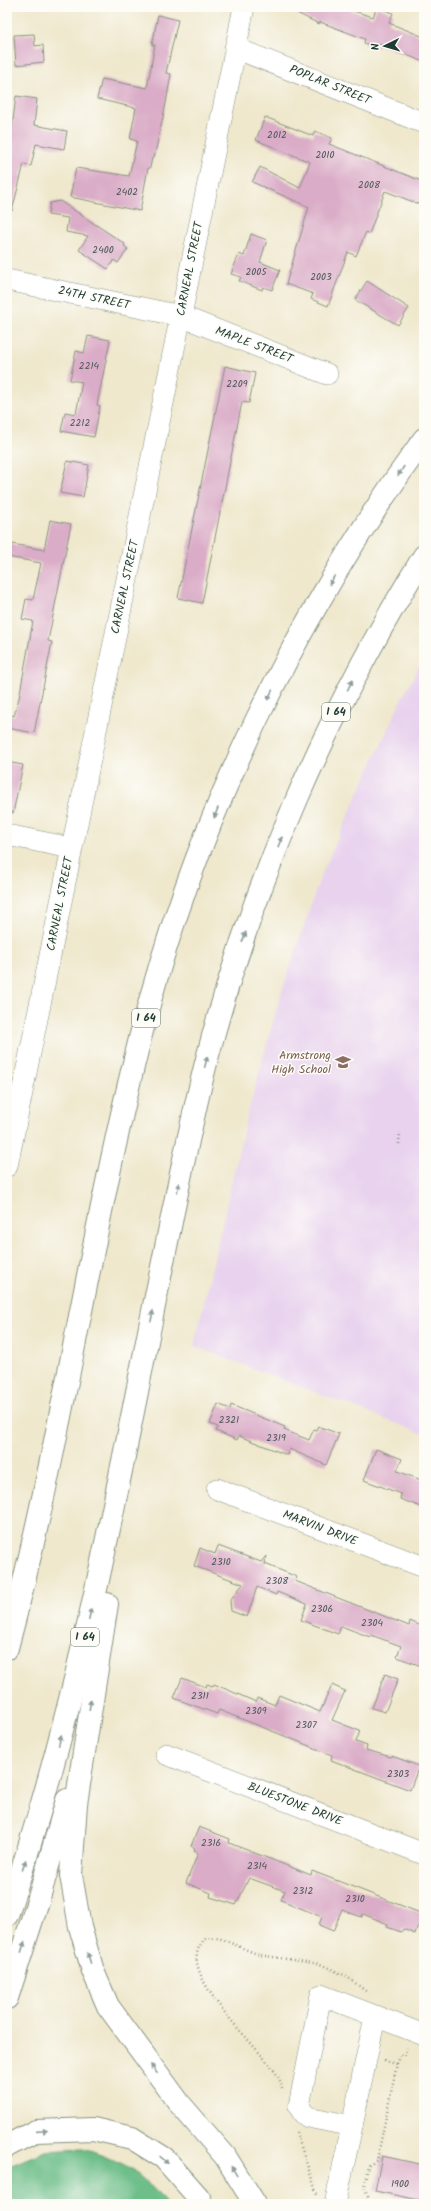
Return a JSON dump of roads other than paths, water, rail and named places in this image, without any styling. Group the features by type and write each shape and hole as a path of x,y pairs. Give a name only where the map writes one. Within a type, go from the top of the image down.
{"highway":[{"name":"I 64","path":"7,1648 21,1596 50,1463 124,1107 144,1025 181,905 223,795 291,652 315,607 353,546 424,439"},
{"name":"I 64","path":"7,1915 42,1810 80,1664 190,1131 208,1054 236,960 266,878 306,777 332,720 370,646 424,556"},
{"path":"145,1354 126,1484 85,1739 76,1804 71,1875 80,1927 93,1971 108,2006 180,2104 224,2156 255,2204"},
{"path":"7,1998 38,1901 85,1739"},
{"path":"7,2146 36,2131 93,2129 132,2138 164,2158 199,2198 202,2204"}],"street":[{"name":"CARNEAL STREET","path":"7,1166 244,7"},
{"name":"POPLAR STREET","path":"235,48 424,123"},
{"name":"24TH STREET","path":"7,280 181,316"},
{"name":"MAPLE STREET","path":"181,316 328,374"},
{"path":"7,835 71,848"},
{"name":"MARVIN DRIVE","path":"217,1489 424,1567"},
{"name":"BLUESTONE DRIVE","path":"166,1754 424,1854"},
{"path":"352,2126 308,2117 302,2113 299,2106 320,1995 375,2016 416,2040"},
{"path":"327,2200 352,2126 375,2016"}],"place":[{"name":"Armstrong High School","path":"343,1062"}]}
